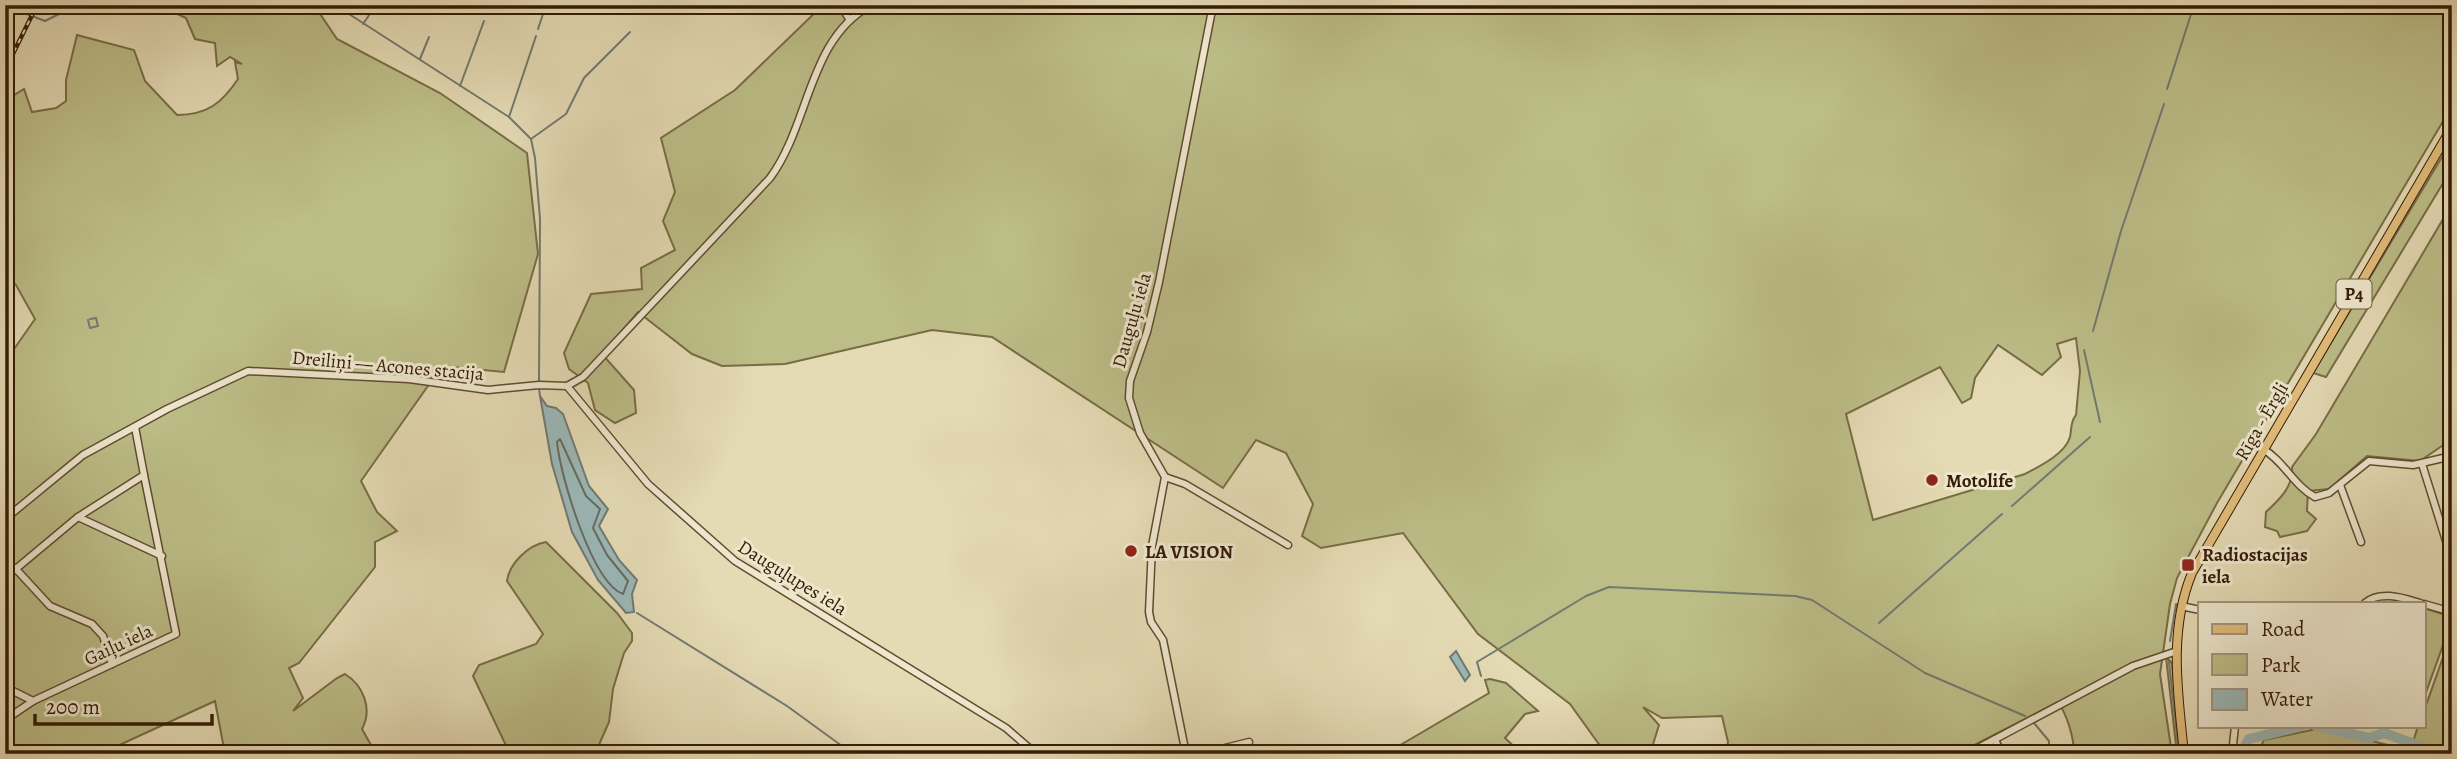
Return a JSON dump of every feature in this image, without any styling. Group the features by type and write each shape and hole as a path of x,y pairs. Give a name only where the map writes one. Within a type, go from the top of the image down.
{"main road":[{"name":"Rīga - Ērgļi","path":"2185,754 2177,651 2181,606 2205,547 2452,127"}],"street":[{"path":"841,5 849,19"},
{"path":"567,386 583,377 770,178 792,137 820,64 849,19 872,5"},
{"name":"Dauguļu iela","path":"1165,477 1144,442 1129,398 1130,381 1147,332 1213,5"},
{"name":"Dreiliņi — Acones stacija","path":"5,519 83,454 248,372 409,379 467,389 567,386"},
{"name":"Dauguļupes iela","path":"567,386 648,484 735,561 1006,728 1036,754"},
{"name":"Gaiļu iela","path":"5,720 33,701 176,634 135,427"},
{"path":"2263,449 2276,458 2304,491 2315,496 2340,485 2369,461 2422,464 2452,456"},
{"path":"2422,464 2452,560"},
{"path":"5,578 78,517 144,475"},
{"path":"1186,754 1163,640 1151,622 1149,599 1155,527 1165,477 1185,484 1287,545"},
{"path":"2340,485 2361,542"},
{"path":"78,517 162,556"},
{"path":"15,568 50,606 92,624 103,636 112,664"},
{"path":"2367,602 2375,597 2393,596 2415,602"},
{"path":"2426,605 2452,612"},
{"path":"2181,606 2198,610"},
{"path":"1967,754 2133,666 2177,651"},
{"path":"5,687 33,701"},
{"path":"2233,745 2235,728"},
{"path":"1995,739 2001,754"},
{"path":"1201,754 1250,742"}],"green space":[{"path":"173,5 314,5 337,39 440,93 527,153 538,254 504,372 442,366 361,481 377,512 397,531 375,542 375,567 299,663 289,668 303,698 293,711 345,674 357,684 364,698 367,714 362,729 376,754 225,754 215,701 100,754 5,754 5,362 35,319 16,285 5,274 5,109 11,97 24,89 32,112 56,108 66,101 66,80 77,35 134,50 145,81 177,115 197,113 213,106 238,79 235,62 242,64 230,57 217,66 215,43 195,39 186,18 175,13"},
{"path":"823,5 2452,5 2452,106 2217,503 2177,578 2170,604 2160,674 2172,754 2074,754 2069,726 2058,702 1957,754 1725,754 1728,742 1722,716 1662,718 1643,707 1659,725 1650,754 1606,754 1570,704 1478,634 1403,533 1321,548 1302,536 1313,504 1286,453 1256,440 1223,488 992,337 932,330 785,364 722,366 692,354 638,312 602,354 634,390 636,413 615,423 595,410 588,383 569,369 564,353 591,294 642,289 641,268 675,250 663,221 675,192 661,138 735,90","holes":["2076,338 2080,371 2076,415 2070,437 2063,449 2051,459 2025,474 1873,520 1846,414 1940,367 1962,403 1971,398 1975,378 1998,345 2042,375 2061,357 2057,344"]},
{"path":"2452,140 2451,170 2326,377 2313,373"},
{"path":"2452,204 2452,439 2420,461 2367,456 2329,489 2308,491 2307,511 2316,519 2307,531 2280,537 2277,531 2265,527 2266,512 2288,486 2292,467 2316,434"},
{"path":"546,542 617,613 632,633 632,641 624,653 613,689 609,722 595,754 510,754 473,676 479,665 536,644 543,634 507,581 511,568 520,556"},
{"path":"2426,609 2452,617 2426,692"},
{"path":"2452,632 2452,754 2413,742 2417,728 2426,728 2426,705"},
{"path":"2166,657 2172,663 2181,754 2177,754"},
{"path":"1485,680 1506,683 1538,711 1525,714 1505,738 1522,754 1414,754 1407,751 1385,754 1489,693"},
{"path":"2321,728 2421,754 2257,754 2264,740"}],"water":[{"path":"540,396 547,406 556,408 563,414 589,486 608,509 599,526 619,560 637,580 632,594 634,612 626,613 598,580 572,532 552,464"},
{"path":"1456,651 1470,675 1465,681 1450,657"}],"waterway":[{"path":"6,6 45,21 77,5"},
{"path":"335,5 509,117 531,139 540,219 539,382"},
{"path":"363,24 376,5"},
{"path":"538,29 546,5"},
{"path":"2167,89 2194,5"},
{"path":"460,86 484,21"},
{"path":"531,139 566,114 584,78 630,32"},
{"path":"509,117 536,36"},
{"path":"420,59 429,37"},
{"path":"2093,331 2121,231 2164,104"},
{"path":"88,320 90,328 98,326 96,318 90,319"},
{"path":"2084,350 2100,422"},
{"path":"539,388 540,396"},
{"path":"2012,506 2090,437"},
{"path":"1879,623 2002,514"},
{"path":"1481,676 1477,662 1586,596 1609,587 1795,596 1812,600 1925,673 2025,716"},
{"path":"2170,641 2176,604"},
{"path":"637,613 787,706 853,754"},
{"path":"2169,662 2179,754"},
{"path":"2034,723 2049,741 2049,754"},
{"path":"2240,754 2249,739 2294,728"},
{"path":"2325,728 2369,738 2384,733 2442,754"}],"railway":[{"path":"5,70 37,5"}],"place":[{"name":"Motolife","path":"1932,480"},
{"name":"LA VISION","path":"1131,551"},
{"name":"Radiostacijas iela","path":"2188,565"}]}
